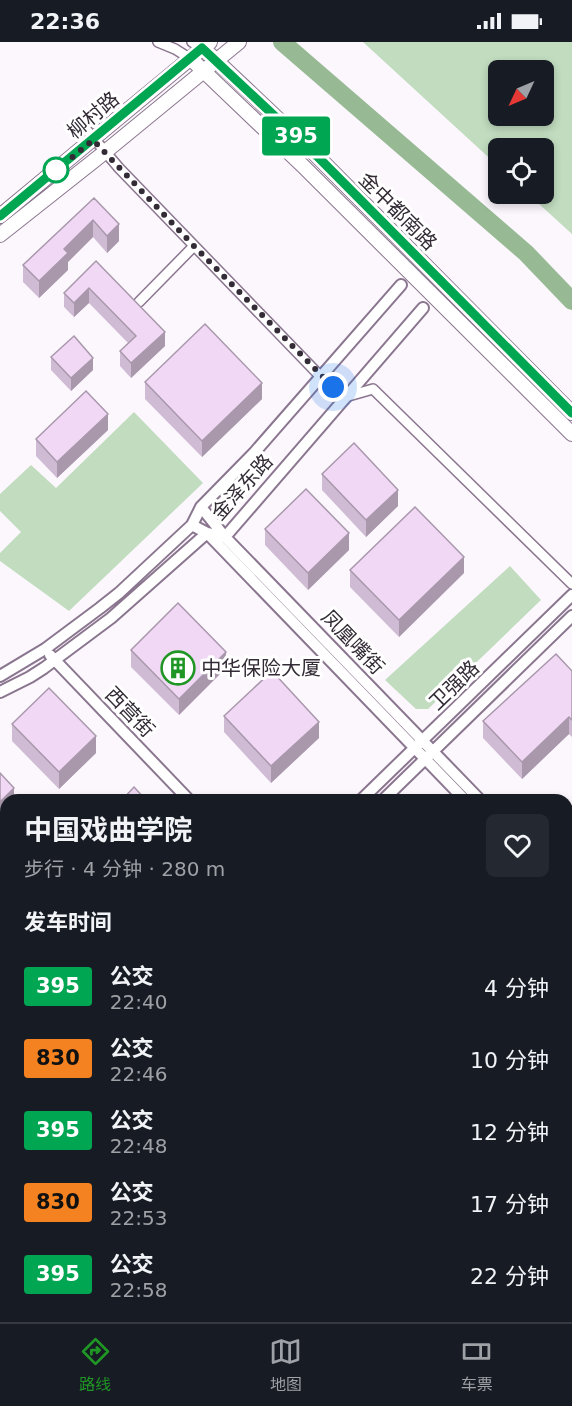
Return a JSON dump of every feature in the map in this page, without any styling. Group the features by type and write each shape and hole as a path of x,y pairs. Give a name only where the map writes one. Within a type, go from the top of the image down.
{"main road":[{"name":"柳村路","path":"0,235 239,42"},
{"name":"柳村路","path":"0,216 89,134 190,59 201,44"},
{"name":"金中都南路","path":"201,44 313,152 572,413"},
{"name":"金中都南路","path":"190,59 303,166 572,434"}],"street":[{"name":"金中都南路","path":"158,42 190,59"},
{"path":"89,134 321,377 345,397 373,389 572,584"},
{"path":"139,302 194,246"},
{"name":"金泽东路","path":"0,676 45,650 119,593 192,525 201,507 254,453 401,285"},
{"name":"金泽东路","path":"0,692 30,677 111,618 207,533 225,537 423,308"},
{"name":"凤凰嘴街","path":"201,507 225,537 419,743"},
{"name":"凤凰嘴街","path":"192,525 207,533 430,754 473,794"},
{"name":"卫强路","path":"367,794 572,595"},
{"name":"卫强路","path":"389,794 572,616"},
{"name":"西营街","path":"45,650 183,794"},
{"name":"凤凰嘴街","path":"430,754 460,794"}],"green space":[{"path":"363,42 572,42 572,234 539,204 554,204 554,138 488,138 488,157"},
{"path":"134,412 203,483 69,611 0,561 0,553 21,532 0,511 0,494 31,465 56,488"},
{"path":"510,566 541,600 428,709 416,709 385,680"}],"building":[{"path":"94,198 119,224 107,236 93,220 64,249 68,253 39,281 23,265"},
{"path":"96,261 165,332 131,363 120,351 136,336 89,288 74,303 64,293"},
{"path":"205,324 262,383 202,441 145,382"},
{"path":"74,336 93,358 71,378 51,357"},
{"path":"86,391 108,414 57,462 36,439"},
{"path":"354,443 398,490 366,520 322,474"},
{"path":"306,489 349,533 308,573 265,529"},
{"path":"415,507 464,557 399,620 350,570"},
{"name":"中华保险大厦","path":"178,603 226,652 179,699 131,650"},
{"path":"556,654 572,671 572,720 569,717 522,762 483,721"},
{"path":"272,671 319,722 271,766 224,716"},
{"path":"49,688 96,736 59,772 12,724"},
{"path":"0,773 14,788 8,794 0,794"},
{"path":"134,787 140,794 128,794"}],"waterway":[{"path":"282,42 526,253 572,301"}],"bus line":[{"name":"395","path":"0,216 202,48 313,152 572,413"}],"place":[{"name":"中华保险大厦","path":"178,668"}],"route":[{"path":"56,170 52,174 93,140 333,387"}]}
